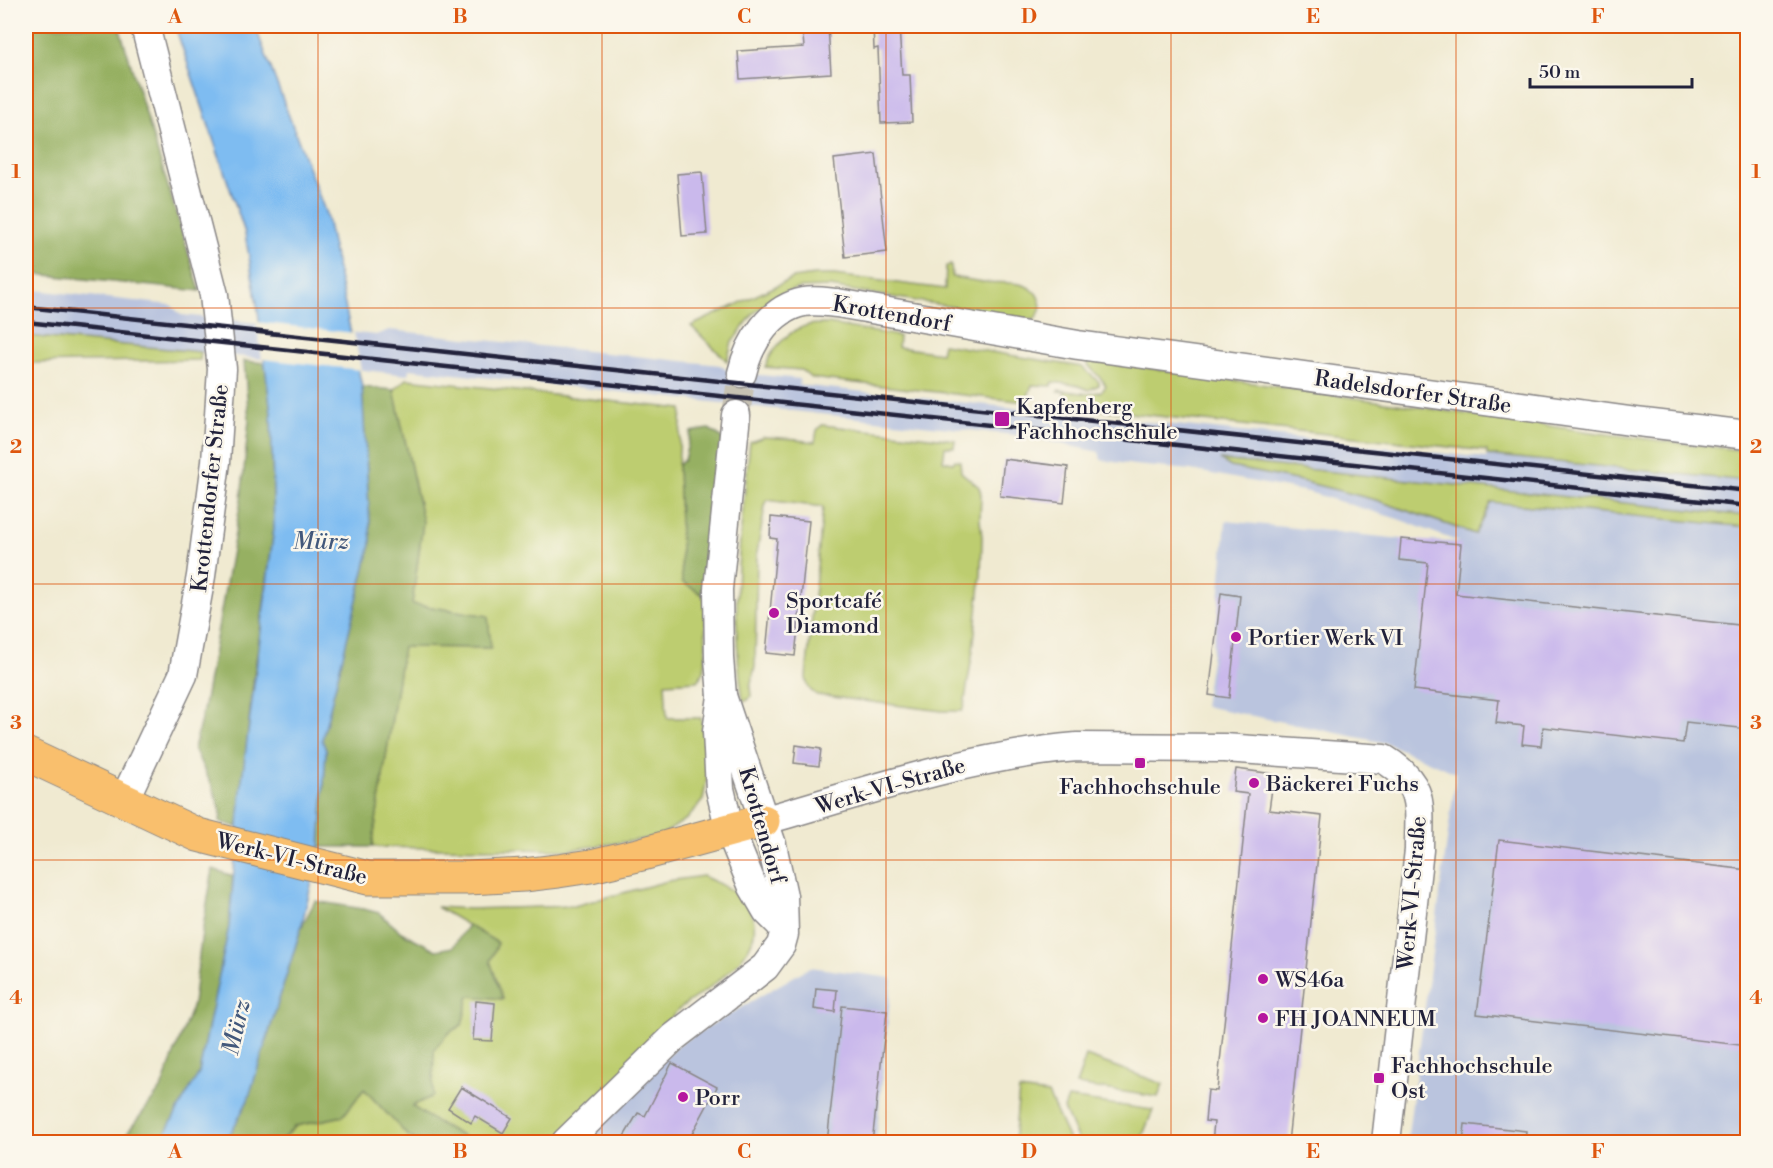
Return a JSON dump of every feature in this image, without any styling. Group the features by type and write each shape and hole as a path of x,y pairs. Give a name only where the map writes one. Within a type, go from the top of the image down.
{"main road":[{"name":"Werk-VI-Straße","path":"26,754 198,835 368,878 468,878 558,871 642,854 764,821"}],"street":[{"name":"Krottendorfer Straße","path":"124,800 183,675 201,576 216,462 222,369 214,295 145,26"},
{"name":"Krottendorf","path":"742,373 751,346 765,325 788,308 802,302 837,303 1078,345"},
{"name":"Radelsdorfer Straße","path":"1078,345 1637,422 1748,435"},
{"name":"Krottendorf","path":"736,415 718,589 722,696 717,732 720,789 730,831 753,887 767,911 783,930"},
{"name":"Krottendorf","path":"566,1143 674,1037 765,967 777,951 783,930 783,896 772,845 722,696"},
{"name":"Werk-VI-Straße","path":"764,821 980,760 1066,748 1224,748 1384,759 1409,778 1417,793 1419,816 1419,850 1386,1143"}],"shaded area":[{"path":"26,289 171,305 181,315 376,335 389,330 720,365 729,372 800,379 799,385 1486,458 1487,455 1747,481 1747,516 1222,461 1231,467 1301,481 1376,500 1475,534 1490,502 1747,527 1747,1142 1407,1142 1456,773 1386,743 1204,706 1218,612 1226,521 1421,541 1459,542 1398,519 1308,492 1191,470 1101,460 1099,452 1041,438 409,369 408,375 201,352 26,336"},
{"path":"810,967 892,978 876,1142 577,1142 681,1043"}],"green space":[{"path":"26,26 119,26 200,291 26,273"},
{"path":"951,265 952,277 984,282 1015,283 1030,288 1040,302 1039,312 1034,320 830,287 800,288 783,293 753,314 732,342 727,361 691,326 793,278 834,275 945,289 946,266"},
{"path":"828,324 899,336 898,347 941,353 943,344 1082,367 1099,382 1099,385 1089,390 1076,385 1052,382 1051,386 1032,385 1026,402 811,378 801,370 765,367 772,353 788,335 809,325"},
{"path":"26,336 201,352 200,360 26,363"},
{"path":"1093,360 1598,433 1747,451 1747,481 1487,455 1487,451 1073,407 1064,397 1065,392 1059,390 1089,394 1102,391 1106,386 1087,364"},
{"path":"244,361 265,363 271,412 274,528 252,691 238,827 220,822 221,812 213,788 194,749 204,706 241,500 249,420"},
{"path":"407,379 682,409 678,465 682,582 705,596 706,654 704,672 697,681 665,683 667,718 701,718 706,746 707,778 703,800 688,818 659,837 567,850 372,847 403,647 491,648 487,616 412,604 423,522 394,390"},
{"path":"362,387 394,390 423,522 412,604 488,616 491,648 403,647 372,847 320,847 326,750 322,740 371,543"},
{"path":"822,425 955,440 954,447 945,447 943,461 953,463 955,460 960,461 961,472 979,487 982,537 981,574 973,650 962,711 942,711 817,695 810,690 806,677 823,507 766,500 757,553 755,667 750,687 751,696 748,700 743,700 739,668 737,603 740,538 750,442 764,437 815,442 817,430"},
{"path":"709,429 723,438 705,596 682,582 678,465 684,460 691,432"},
{"path":"1220,460 1747,516 1747,527 1491,502 1475,534 1376,500 1301,481 1231,467"},
{"path":"213,869 233,876 229,927 199,1073 160,1142 120,1142 161,1089 193,1004"},
{"path":"703,876 732,891 748,906 754,926 749,948 725,975 677,1011 669,1021 675,1029 559,1142 473,1142 411,1106 433,1096 433,1050 448,1033 462,1025 469,995 503,999 490,961 498,943 437,907 470,909 574,906 668,881"},
{"path":"315,901 379,913 401,932 436,950 453,947 468,925 498,943 490,961 503,999 469,996 462,1025 448,1033 434,1050 433,1096 412,1106 473,1142 418,1142 407,1135 364,1089 343,1116 296,1126 279,1142 226,1142 248,1100 301,928"},
{"path":"1086,1056 1163,1084 1158,1097 1076,1085"},
{"path":"364,1089 407,1135 418,1142 279,1142 296,1126 343,1116"},
{"path":"1019,1090 1048,1094 1070,1142 1014,1142"},
{"path":"1068,1098 1153,1110 1140,1142 1085,1142 1078,1140 1064,1109"}],"water":[{"name":"Mürz","path":"175,26 255,26 326,214 362,387 371,543 322,740 326,750 320,847 301,928 248,1100 226,1142 160,1142 199,1073 229,927 242,780 274,528 271,412 245,233"}],"pier":[{"path":"256,322 354,333 361,370 262,359"}],"building":[{"path":"802,26 828,26 831,73 740,79 738,51 804,47"},
{"path":"873,26 899,26 902,75 910,75 912,122 881,123 878,48 874,49"},
{"path":"876,154 887,252 845,257 834,159"},
{"path":"702,172 707,234 682,236 677,174"},
{"path":"1004,459 1068,467 1064,503 1000,496"},
{"path":"771,517 809,521 795,656 766,653 777,539 770,538"},
{"path":"1401,539 1461,544 1456,594 1748,626 1748,729 1686,722 1683,743 1543,727 1541,746 1522,744 1524,726 1496,723 1499,700 1414,690 1428,563 1399,560"},
{"path":"1221,593 1240,596 1229,698 1209,695"},
{"path":"796,745 821,749 819,766 794,763"},
{"name":"FH JOANNEUM","path":"1236,769 1274,774 1269,810 1322,816 1288,1143 1212,1143 1214,1122 1205,1121 1208,1090 1217,1091 1248,794 1233,792"},
{"path":"1499,840 1748,870 1748,1046 1477,1014"},
{"path":"816,988 837,990 835,1012 814,1009"},
{"path":"476,1001 495,1003 492,1041 473,1040"},
{"path":"842,1006 887,1011 872,1143 827,1143"},
{"path":"672,1063 717,1087 687,1143 620,1143 638,1113 645,1116"},
{"path":"461,1087 512,1118 503,1133 475,1116 471,1123 448,1108"},
{"path":"1465,1124 1526,1131 1525,1143 1463,1143"}],"tunnel":[{"path":"736,415 742,373"}],"railway":[{"path":"26,307 1748,491"},
{"path":"26,322 1748,506"}],"place":[{"name":"Kapfenberg Fachhochschule","path":"1002,419"},
{"name":"Sportcafé Diamond","path":"774,613"},
{"name":"Portier Werk VI","path":"1236,637"},
{"name":"Fachhochschule","path":"1140,763"},
{"name":"Bäckerei Fuchs","path":"1254,783"},
{"name":"WS46a","path":"1263,979"},
{"name":"FH JOANNEUM","path":"1263,1018"},
{"name":"Fachhochschule Ost","path":"1379,1078"},
{"name":"Porr","path":"683,1097"}]}
